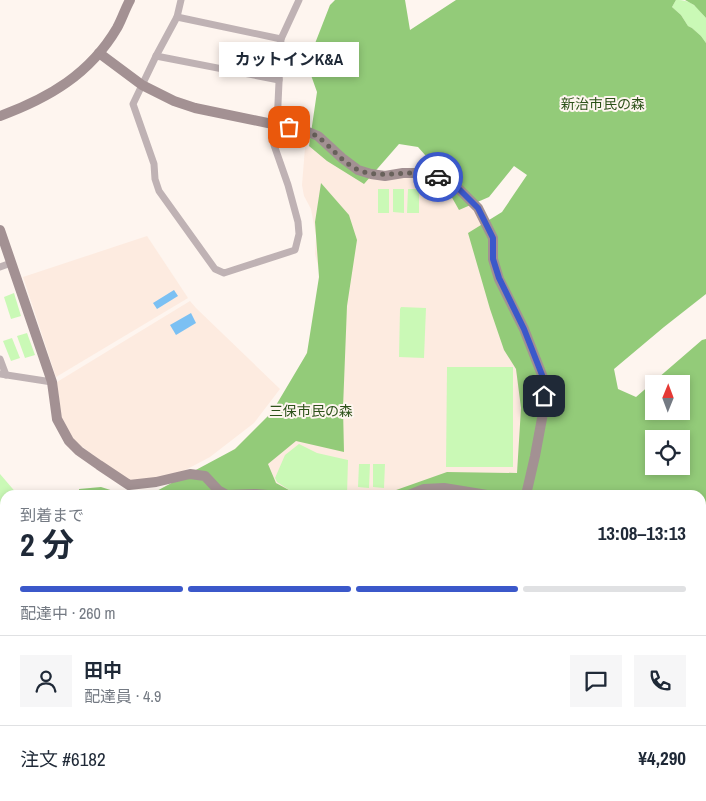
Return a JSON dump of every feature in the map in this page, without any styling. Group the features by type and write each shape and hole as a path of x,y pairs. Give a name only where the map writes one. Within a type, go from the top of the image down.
{"street":[{"path":"0,116 39,100 63,86 82,71 99,53 117,28 130,0"},
{"path":"181,0 177,18 133,104 154,164 155,178 159,191 215,269 224,274 295,250 299,234 298,222 274,145 274,129 276,125 281,39 299,0"},
{"path":"177,18 281,39"},
{"path":"99,53 142,85 174,101 195,108 301,130 318,136 358,170 371,174 385,176 403,173 425,173 447,180 456,186 478,208 493,238 493,259 499,278 524,329 544,380 543,413 527,490"},
{"path":"156,56 279,80"},
{"path":"0,230 52,382 56,419 69,441 79,451 129,484 156,482 190,474 204,476 218,490"},
{"path":"0,267 11,263"},
{"path":"0,359 3,374 52,382"},
{"path":"422,490 444,488 456,490"}],"shaded area":[{"path":"306,135 359,174 404,175 442,180 477,212 481,223 483,258 519,329 527,474 423,490 260,490 202,472 237,447 278,409 301,367 320,318 323,285 315,254 316,236 311,209 304,196 302,185"},
{"path":"147,236 188,298 56,377 23,277"},
{"path":"190,301 280,389 254,423 210,457 176,475 126,480 72,439 62,422 57,382"}],"green space":[{"name":"新治市民の森","path":"335,0 405,0 410,30 456,0 676,0 672,7 706,43 706,294 614,369 618,389 636,397 645,389 645,420 690,420 690,375 661,375 702,340 706,339 706,490 396,490 447,472 517,473 521,408 516,369 504,350 468,233 502,212 527,175 514,166 489,197 459,210 433,164 418,147 399,144 364,184 327,161 309,146 317,92 307,64 330,5"},
{"path":"676,0 686,1 697,7 706,18 706,43 672,7"},
{"path":"685,0 706,0 706,18 694,5"},
{"name":"三保市民の森","path":"321,183 349,215 357,240 347,306 343,408 344,452 296,441 268,464 276,483 289,490 158,490 235,449 272,412 307,353 319,277 315,222"},
{"path":"378,189 389,189 389,213 378,213"},
{"path":"393,189 404,189 404,213 393,212"},
{"path":"408,189 419,189 419,213 407,213"},
{"path":"14,293 21,316 11,319 4,297"},
{"path":"401,307 426,308 424,358 399,357"},
{"path":"27,333 35,355 25,358 17,336"},
{"path":"12,338 20,358 11,361 3,341"},
{"path":"447,367 513,367 513,467 446,467"},
{"path":"299,444 317,453 348,460 347,490 289,490 277,482 275,478 285,455"},
{"path":"359,464 370,464 369,488 358,487"},
{"path":"373,464 385,464 384,488 373,487"},
{"path":"0,474 14,490 0,490"},
{"name":"三保市民の森","path":"101,487 110,490 79,490 79,489"}],"water":[{"path":"174,290 178,296 157,309 153,303"},
{"path":"191,313 196,323 176,335 170,325"}],"way so far":[{"path":"289,127 318,136 358,170 385,176 403,173 425,173 438,177"}],"place":[{"name":"カットインK&A","path":"289,127"}],"route":[{"path":"438,177 456,186 478,208 493,238 493,259 499,278 524,329 544,380 544,396"}]}
